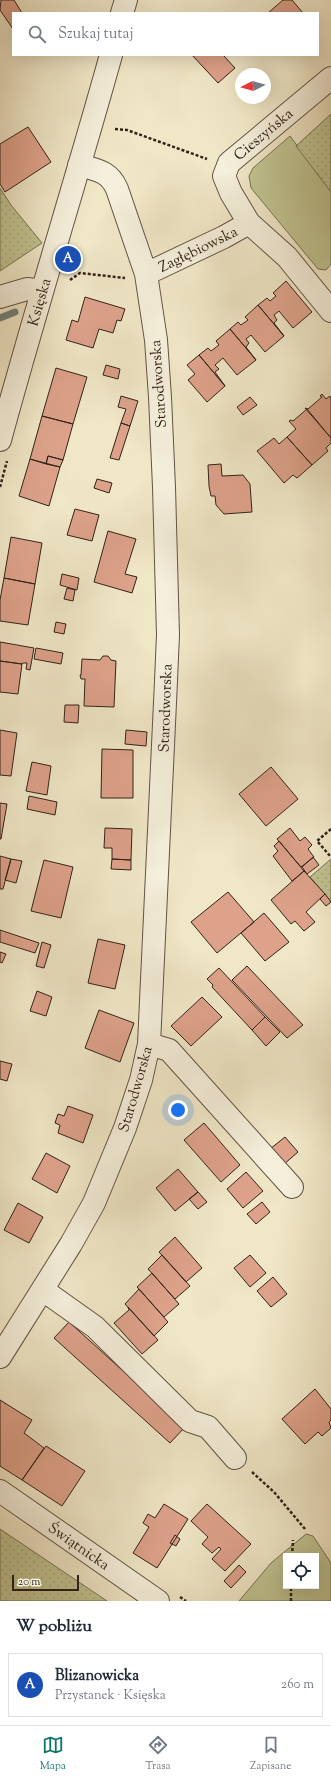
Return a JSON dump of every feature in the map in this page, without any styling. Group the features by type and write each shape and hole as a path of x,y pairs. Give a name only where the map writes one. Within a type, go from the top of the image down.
{"street":[{"path":"122,12 126,0"},
{"path":"79,165 110,56"},
{"name":"Cieszyńska","path":"249,223 231,193 224,176 229,163 331,78"},
{"name":"Starodworska","path":"0,1357 94,1203 128,1121 141,1080 149,1044 159,857 168,635 160,398 156,340 146,274 135,236 114,182 106,174 79,165"},
{"name":"Księska","path":"0,440 79,165"},
{"name":"Zagłębiowska","path":"146,274 224,237 249,223 287,257 331,311"},
{"path":"0,297 27,289 42,291"},
{"path":"149,1044 169,1050 292,1187"},
{"path":"42,1290 95,1327 190,1421 208,1427 235,1458"},
{"name":"Świątnicka","path":"0,1491 158,1601"}],"path":[{"path":"115,129 127,130 228,166"},
{"path":"66,284 80,273 118,279 138,277 146,274"},
{"path":"331,829 317,841 331,857"},
{"path":"235,1458 274,1492 305,1529"},
{"path":"292,1553 293,1540"},
{"path":"291,1589 291,1601"}],"green space":[{"path":"331,114 331,192 296,146"},
{"path":"290,136 331,192 331,264 326,270 318,269 251,188 249,176 253,168"},
{"path":"0,188 11,205 42,243 0,271"},
{"path":"331,859 331,902 310,877"},
{"path":"0,1529 107,1601 0,1601"},
{"path":"306,1534 313,1536 331,1563 331,1601 239,1601 271,1563 283,1553 283,1589 319,1589 319,1553 283,1553"}],"building":[{"path":"1,0 14,0 21,12 12,12 12,28 0,10"},
{"path":"283,0 292,0 302,12 269,12"},
{"path":"193,56 224,56 235,68 218,83"},
{"path":"28,127 51,162 5,192 0,184 0,144"},
{"path":"286,281 312,312 293,328 279,311 274,315 277,320 274,323 284,336 258,305 267,298 270,301 276,296 273,293"},
{"path":"85,297 125,309 121,321 117,320 113,333 99,329 93,348 66,340 72,320 78,322"},
{"path":"258,305 284,336 265,352 251,335 246,339 249,343 246,347 256,360 230,329 238,322 241,325 248,320 245,317"},
{"path":"230,329 256,360 237,375 223,358 215,365 219,369 215,372 225,386 199,355 208,348 211,351 219,345 216,341"},
{"path":"199,355 225,386 207,402 188,380 195,374 187,365"},
{"path":"106,365 120,369 118,379 103,375"},
{"path":"56,368 87,377 73,424 42,416"},
{"path":"322,394 326,399 330,396 331,398 331,438 305,408 308,409 322,397 320,396"},
{"path":"121,396 138,401 130,426 121,423 126,409 118,407"},
{"path":"250,397 257,405 243,415 237,407"},
{"path":"307,409 331,438 331,443 326,448 328,451 312,465 287,437 296,429 289,421 293,421"},
{"path":"42,416 73,424 63,460 48,456 46,464 30,459"},
{"path":"121,423 130,426 119,460 110,458"},
{"path":"287,437 312,465 297,478 293,475 284,483 257,451 274,438 279,444"},
{"path":"48,456 63,460 60,467 46,464"},
{"path":"30,459 60,467 49,506 19,496"},
{"path":"221,464 222,476 243,475 250,484 252,512 224,514 216,505 215,496 211,496 209,486 208,465"},
{"path":"97,479 112,483 109,493 94,488"},
{"path":"75,509 99,515 92,541 67,535"},
{"path":"108,531 136,539 125,574 137,577 132,593 94,582"},
{"path":"11,537 42,543 35,584 4,578"},
{"path":"62,574 79,578 77,590 60,585"},
{"path":"4,578 35,584 28,625 0,621 0,600"},
{"path":"67,588 75,590 73,601 64,599"},
{"path":"56,622 66,624 64,634 54,632"},
{"path":"0,642 34,648 30,670 26,669 27,663 22,664 0,661"},
{"path":"36,648 63,653 61,664 34,659"},
{"path":"103,656 108,656 111,660 116,661 114,707 84,706 85,679 81,679 80,675 82,659 100,660"},
{"path":"0,661 22,664 18,694 0,692"},
{"path":"65,705 79,705 78,723 64,722"},
{"path":"0,730 17,733 11,776 0,775"},
{"path":"126,730 147,732 146,746 125,744"},
{"path":"102,749 133,750 133,798 101,798"},
{"path":"32,762 51,766 47,795 26,791"},
{"path":"271,767 298,799 266,826 239,794"},
{"path":"29,796 57,802 55,815 27,809"},
{"path":"0,803 7,804 1,839 0,839"},
{"path":"105,828 132,829 131,860 112,859 112,848 104,848"},
{"path":"290,828 300,841 305,837 312,845 308,849 314,857 301,867 277,839"},
{"path":"279,841 304,871 292,881 273,856 278,851 274,846"},
{"path":"0,856 11,859 3,889 0,889"},
{"path":"313,857 319,865 307,874 302,867"},
{"path":"11,859 22,861 16,883 5,880"},
{"path":"112,859 131,860 131,870 111,869"},
{"path":"44,860 73,867 61,918 31,911"},
{"path":"304,871 325,894 306,912 315,922 304,931 295,921 291,924 271,900"},
{"path":"228,892 254,922 217,953 191,922"},
{"path":"325,894 331,902 326,906 320,899"},
{"path":"264,913 289,942 265,961 241,933"},
{"path":"0,930 39,943 35,953 0,942"},
{"path":"98,939 125,945 115,989 88,983"},
{"path":"42,942 51,945 44,968 36,966"},
{"path":"0,952 6,954 2,963 0,962"},
{"path":"247,966 303,1025 287,1038 232,980"},
{"path":"219,968 265,1017 252,1030 212,987 213,985 207,979"},
{"path":"37,991 52,997 46,1016 30,1011"},
{"path":"202,997 222,1017 191,1046 171,1026"},
{"path":"99,1010 134,1023 120,1062 85,1048"},
{"path":"265,1017 280,1032 266,1046 252,1030"},
{"path":"0,1061 12,1064 7,1081 0,1079"},
{"path":"68,1106 93,1115 83,1143 58,1133 60,1125 55,1123 58,1114 64,1116"},
{"path":"204,1123 240,1165 221,1182 184,1140"},
{"path":"285,1137 298,1152 283,1165 270,1149"},
{"path":"46,1153 70,1166 57,1193 32,1179"},
{"path":"178,1169 198,1192 175,1211 156,1188"},
{"path":"246,1172 263,1191 243,1208 227,1189"},
{"path":"198,1192 207,1202 198,1209 189,1199"},
{"path":"262,1202 270,1212 256,1224 247,1214"},
{"path":"18,1203 43,1217 29,1243 4,1230"},
{"path":"175,1237 202,1268 186,1282 159,1252"},
{"path":"162,1255 190,1286 175,1299 148,1269"},
{"path":"250,1255 266,1273 250,1287 234,1268"},
{"path":"152,1273 179,1304 164,1317 137,1287"},
{"path":"273,1277 287,1294 271,1307 257,1291"},
{"path":"139,1289 168,1322 154,1336 125,1304"},
{"path":"128,1307 158,1340 142,1354 114,1323 129,1310"},
{"path":"69,1322 185,1427 170,1443 54,1338"},
{"path":"315,1389 331,1409 331,1420 329,1422 331,1428 322,1436 318,1432 305,1444 282,1419"},
{"path":"0,1400 32,1420 24,1433 44,1448 22,1480 0,1466"},
{"path":"46,1446 85,1471 62,1506 22,1480"},
{"path":"164,1504 188,1519 157,1568 133,1553 149,1527 143,1523 148,1514 155,1518"},
{"path":"207,1504 251,1544 225,1571 212,1559 221,1549 219,1547 212,1553 202,1544 208,1537 191,1521"},
{"path":"175,1535 180,1539 176,1546 170,1543"},
{"path":"239,1565 246,1572 231,1588 224,1581"}],"waterway":[{"path":"0,318 15,312"}],"place":[{"name":"Blizanowicka","path":"68,259"}]}
